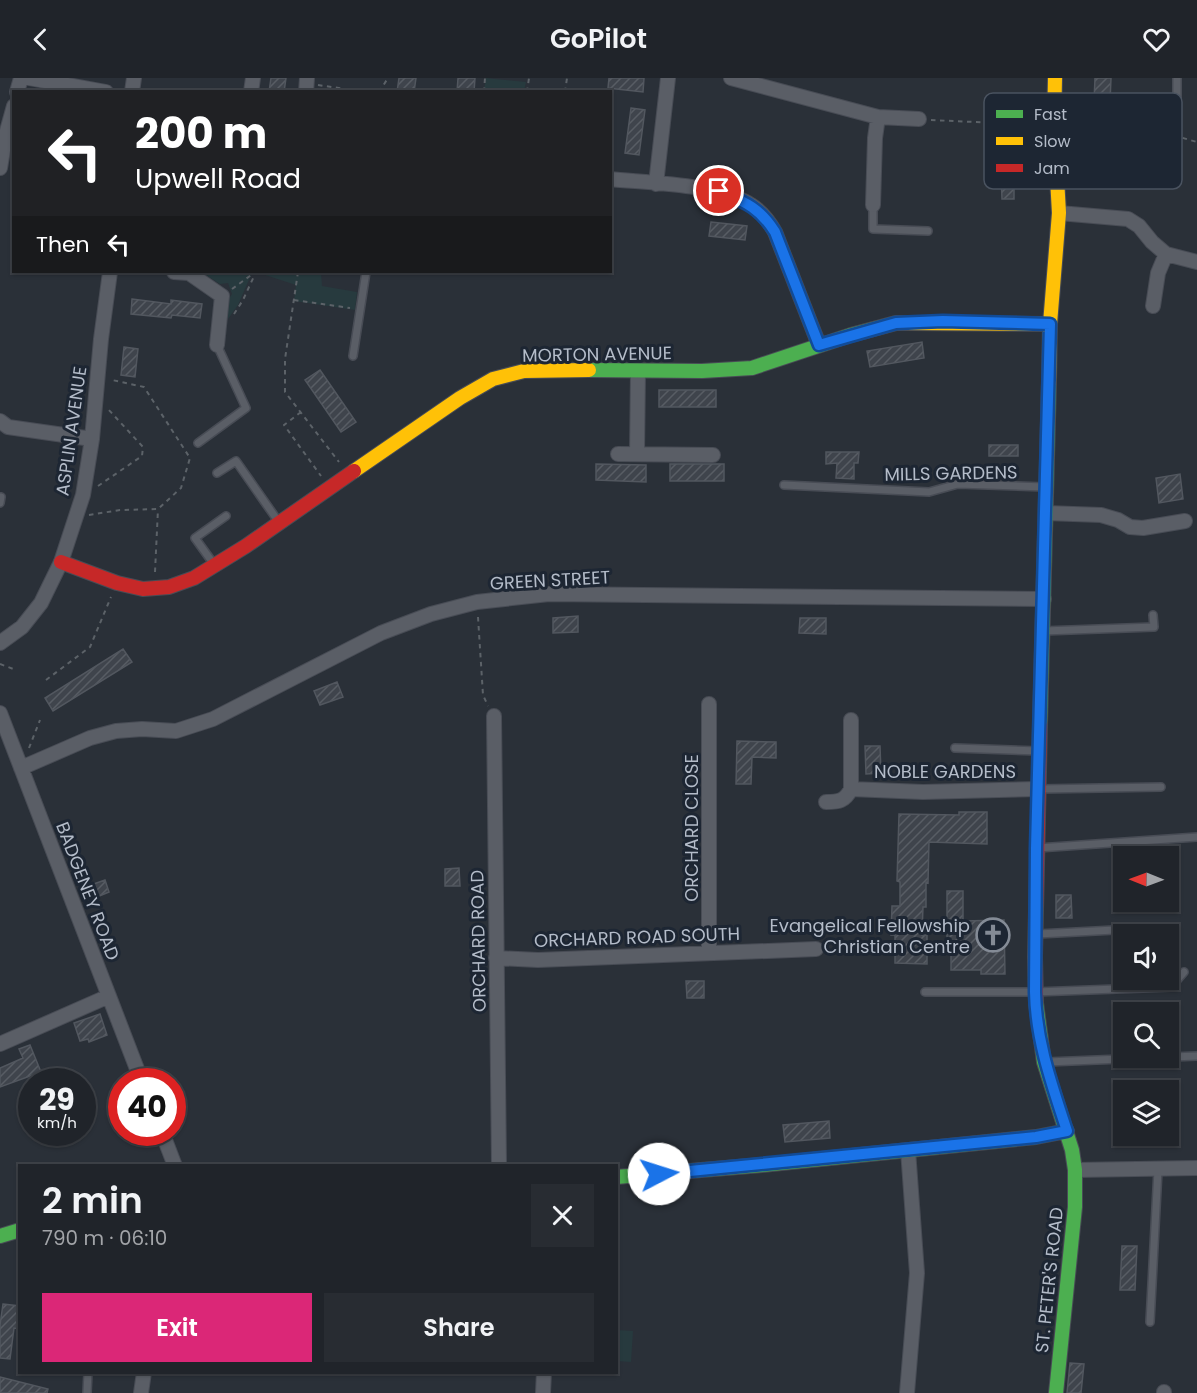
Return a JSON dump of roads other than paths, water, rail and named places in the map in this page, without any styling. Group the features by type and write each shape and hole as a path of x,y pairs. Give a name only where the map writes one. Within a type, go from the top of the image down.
{"street":[{"path":"29,78 95,90"},
{"path":"656,184 668,78"},
{"path":"731,78 878,117 919,119"},
{"name":"ST. PETER'S ROAD","path":"1054,93 1055,78"},
{"path":"0,168 12,113"},
{"path":"873,205 875,138 878,117"},
{"path":"612,178 719,191 750,204 766,217 779,241 819,345"},
{"name":"ST. PETER'S ROAD","path":"1056,1393 1075,1207 1075,1170 1067,1131 1044,1062 1036,1014 1035,934 1050,324 1053,261 1059,213 1058,189"},
{"path":"1059,213 1128,219 1139,226 1166,254 1197,262"},
{"path":"1153,306 1158,273 1166,254"},
{"name":"ASPLIN AVENUE","path":"0,643 22,627 41,603 61,561 83,495 92,440 110,273"},
{"path":"189,273 222,296 217,345"},
{"name":"MORTON AVENUE","path":"61,561 117,583 143,589 170,587 194,578 350,476 460,398 493,379 524,371 752,368 819,345 896,323 943,321 1050,324"},
{"path":"637,454 638,371"},
{"path":"0,421 8,427 92,440"},
{"path":"618,453 713,455"},
{"path":"1046,513 1101,515 1131,527 1143,528 1185,521"},
{"name":"GREEN STREET","path":"21,768 90,738 116,731 142,729 176,731 213,719 381,633 431,614 477,602 549,594 1044,599"},
{"name":"ORCHARD CLOSE","path":"709,704 709,953"},
{"name":"BADGENEY ROAD","path":"0,713 137,1068"},
{"name":"ORCHARD ROAD","path":"494,716 499,1164"},
{"name":"NOBLE GARDENS","path":"826,802 839,802 847,797 851,789 850,720"},
{"name":"NOBLE GARDENS","path":"851,789 923,792 1038,789"},
{"name":"ORCHARD ROAD SOUTH","path":"496,958 538,960 816,949"},
{"path":"0,1044 109,996"},
{"path":"618,1177 762,1165 1036,1137 1067,1131"},
{"path":"167,1146 174,1164"},
{"path":"907,1393 917,1273 908,1150"},
{"path":"1075,1170 1197,1168"},
{"path":"0,1236 18,1231"},
{"path":"141,1393 144,1374"},
{"path":"543,1393 544,1374"}],"lane":[{"path":"1178,78 1178,93"},
{"path":"873,205 873,229 928,231"},
{"path":"353,356 366,273"},
{"path":"198,443 246,408 217,345"},
{"path":"217,473 236,461 280,523"},
{"name":"MILLS GARDENS","path":"784,485 929,492 958,484 1047,487"},
{"path":"0,503 1,497"},
{"path":"214,566 195,538 226,516"},
{"path":"1043,631 1154,627 1153,615"},
{"path":"955,748 1039,751"},
{"path":"1038,789 1161,786"},
{"path":"1036,848 1197,837"},
{"path":"1035,934 1113,930"},
{"path":"925,992 1035,992 1171,987 1184,972"},
{"path":"1044,1062 1197,1056"},
{"path":"1149,1322 1158,1170"},
{"path":"87,1393 88,1374"}],"place":[{"name":"Evangelical Fellowship Christian Centre","path":"993,935"}]}
